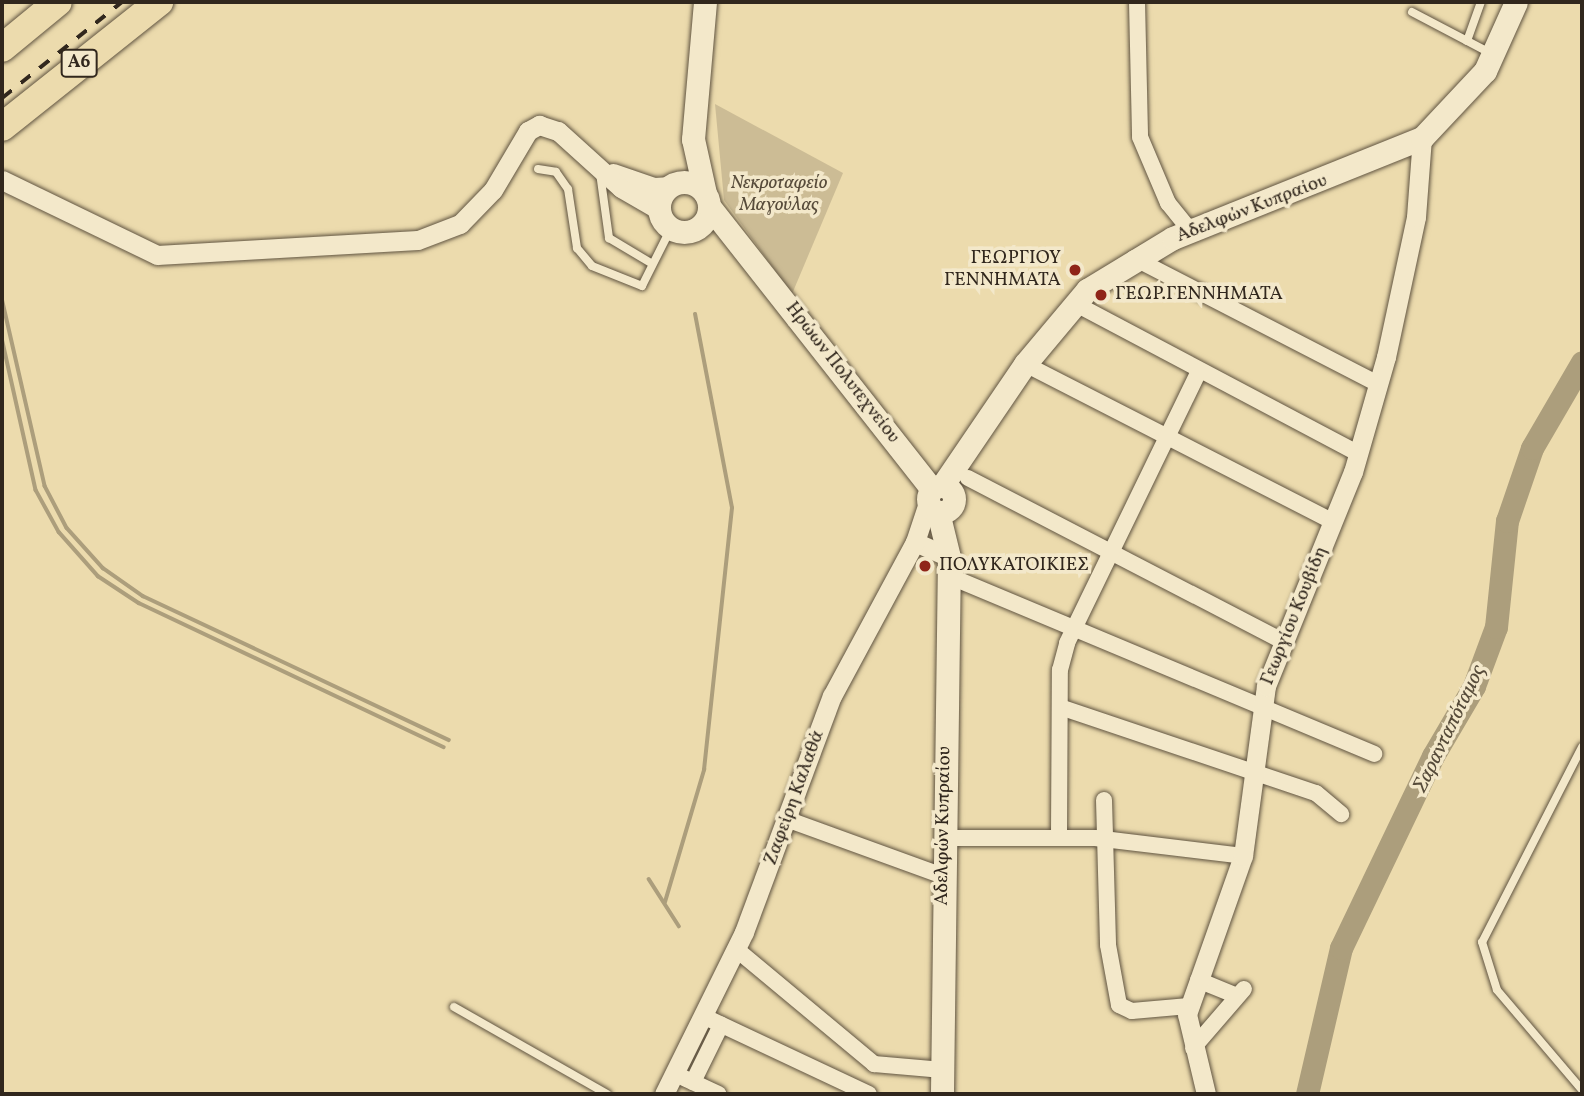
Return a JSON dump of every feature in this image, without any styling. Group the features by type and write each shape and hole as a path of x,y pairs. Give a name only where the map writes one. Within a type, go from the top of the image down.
{"highway":[{"path":"2,48 58,2"},
{"name":"Α6","path":"2,127 159,2"}],"main road":[{"name":"Ηρώων Πολυτεχνείου","path":"705,2 693,139 707,200 941,498"},
{"name":"Αδελφών Κυπραίου","path":"942,1094 943,838 949,567 941,498 1025,363 1074,303 1134,258 1191,231 1422,138 1466,96 1494,55 1517,2"},
{"name":"Ηρώων Πολυτεχνείου","path":"693,139 673,185 665,219 728,235 751,257"},
{"path":"673,185 695,185 707,200 697,228"},
{"name":"Αδελφών Κυπραίου","path":"941,498 968,478 988,426"}],"street":[{"path":"1136,2 1140,137 1168,203 1191,231"},
{"path":"2,180 134,247 181,256 440,236 488,197 528,131 539,125 558,131 665,219"},
{"name":"Γεωργίου Κουβίδη","path":"1206,1094 1193,1048 1189,1006 1243,856 1262,702 1359,454 1378,384 1416,217 1422,138"},
{"path":"600,167 647,185 673,185"},
{"path":"1134,258 1378,384"},
{"path":"1074,303 1359,454"},
{"path":"1025,363 1166,438 1334,522"},
{"path":"1059,837 1059,670 1074,626 1199,371"},
{"path":"968,478 1284,642"},
{"name":"Ζαφείρη Καλαθά","path":"664,1094 684,1078 713,1021 736,949 789,820 832,696 941,498"},
{"path":"915,542 949,567 1074,626 1262,702 1374,754"},
{"path":"1059,707 1316,793 1341,814"},
{"path":"1104,800 1108,945 1119,1005 1132,1011 1189,1006"},
{"path":"789,820 943,876"},
{"path":"943,838 1059,837 1243,856"},
{"path":"736,949 874,1064 943,1070"},
{"path":"1193,1048 1240,992 1198,980"},
{"path":"713,1021 868,1094"},
{"path":"684,1078 719,1094"}],"lane":[{"path":"1467,41 1481,2"},
{"path":"1412,12 1494,55"},
{"path":"600,167 610,238 651,263"},
{"path":"538,169 556,172 568,189 584,262 642,286 665,219"},
{"path":"1582,747 1482,942 1497,990 1582,1090"},
{"path":"1571,770 1582,764"},
{"path":"454,1007 607,1094"}],"green space":[{"name":"Νεκροταφείο Μαγούλας","path":"715,104 843,173 792,294 724,200"}],"waterway":[{"path":"2,298 45,486 67,528 103,568 143,596 449,740"},
{"path":"665,902 704,770 732,508 695,314"},
{"path":"2,338 36,490 59,532 98,576 139,603 444,747"},
{"name":"Σαρανταπόταμος","path":"1307,1094 1341,948 1433,756 1474,686 1496,627 1507,521 1532,448 1582,362"},
{"path":"649,879 679,926"}],"railway":[{"path":"2,98 122,2"}],"place":[{"name":"ΓΕΩΡΓΙΟΥ ΓΕΝΝΗΜΑΤΑ","path":"1075,270"},
{"name":"ΓΕΩΡ.ΓΕΝΝΗΜΑΤΑ","path":"1101,295"},
{"name":"ΠΟΛΥΚΑΤΟΙΚΙΕΣ","path":"925,566"}]}
